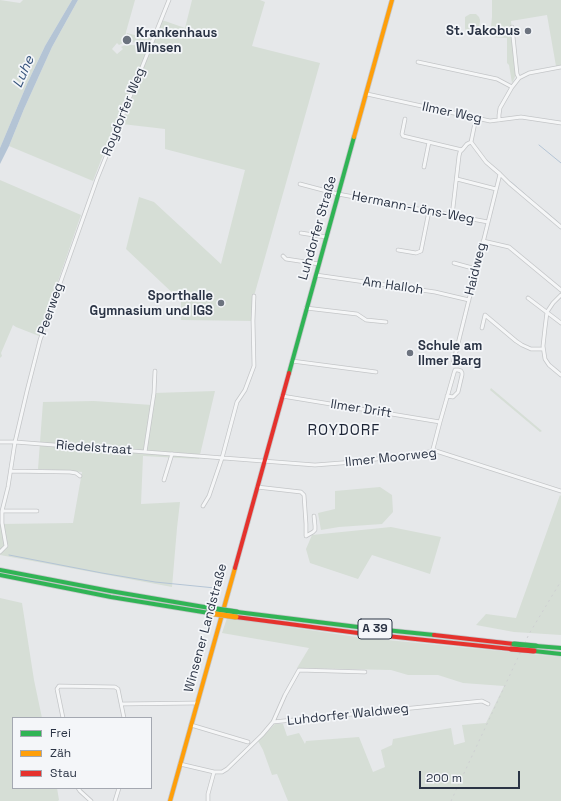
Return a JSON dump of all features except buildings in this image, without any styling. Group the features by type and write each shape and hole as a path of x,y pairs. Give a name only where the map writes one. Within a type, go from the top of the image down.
{"main road":[{"name":"Luhdorfer Straße","path":"264,461 392,0"},
{"name":"Winsener Landstraße","path":"170,801 264,461"},
{"name":"A 39","path":"0,570 210,611"},
{"name":"A 39","path":"0,575 96,595 358,633 561,654"},
{"name":"A 39","path":"236,615 561,648"}],"street":[{"name":"Roydorfer Weg","path":"97,179 169,0"},
{"path":"512,27 517,74 519,78"},
{"path":"418,62 497,79 512,87"},
{"path":"499,120 498,115 500,108 519,78 529,73 561,67"},
{"name":"Ilmer Weg","path":"367,94 490,121 521,117 561,123"},
{"path":"452,216 459,156 462,150 471,142 476,118"},
{"path":"405,119 402,134 403,136 462,150"},
{"path":"424,167 429,142"},
{"path":"471,142 486,162 561,227"},
{"name":"Haidweg","path":"453,364 500,174"},
{"name":"Peerweg","path":"0,552 6,546 2,523 2,511 11,471 15,442 40,340 97,179"},
{"path":"457,179 496,189"},
{"name":"Hermann-Löns-Weg","path":"300,184 338,194 488,222"},
{"path":"398,250 416,253 421,251 429,211"},
{"path":"301,233 326,237"},
{"path":"483,241 509,247 561,290"},
{"path":"283,256 286,258 319,264"},
{"path":"454,263 476,269"},
{"name":"Am Halloh","path":"316,275 435,292 469,300"},
{"path":"561,295 547,312 543,349 545,359 561,375"},
{"path":"203,506 209,496 222,458 237,402 245,390 254,366 252,321 254,296"},
{"path":"528,298 561,323"},
{"path":"306,308 357,314 366,320 386,322"},
{"path":"482,328 486,315 516,341 531,348 543,349"},
{"path":"292,361 376,372"},
{"path":"432,451 447,396 454,373 456,370 461,371 462,375 458,392 453,397 447,396"},
{"path":"145,452 154,393 155,371"},
{"name":"Ilmer Drift","path":"282,396 440,422"},
{"name":"Riedelstraat","path":"0,442 264,461"},
{"name":"Ilmer Moorweg","path":"264,461 315,465 336,464 436,451 561,491"},
{"path":"164,480 172,454"},
{"path":"11,471 70,472 76,473 80,476"},
{"path":"257,487 302,492 304,495 306,536 314,530 314,516"},
{"path":"2,511 37,511"},
{"path":"273,722 285,695 300,670 365,672"},
{"path":"63,717 57,689 58,686 115,687 118,689 124,717"},
{"name":"Luhdorfer Waldweg","path":"214,772 222,772 227,769 262,735 273,722 482,702 488,704"},
{"path":"121,704 197,703"},
{"path":"191,725 248,742"},
{"path":"180,764 214,772 208,794 208,801"},
{"path":"79,789 91,801"},
{"path":"115,801 119,789"}],"shaded area":[{"path":"0,0 20,3 23,0 72,0 45,46 0,148"},
{"path":"78,0 135,0 126,32 125,42 119,45 117,43 112,49 117,54 123,49 121,47 125,45 145,46 147,50 115,124 93,181 9,146 52,47"},
{"path":"192,0 260,0 265,2 252,46 320,63 254,296 253,321 181,320 181,301 126,249 139,197 154,202 221,264 245,170 165,149 165,129 122,124 162,20 185,28"},
{"path":"492,0 561,0 561,65 556,66 547,15 511,21 516,75 512,83 509,65 507,63 507,38 490,37"},
{"path":"470,14 476,14 479,17 479,29 477,32 466,31 465,17"},
{"path":"127,33 138,36 140,34 139,36 148,39 149,37 152,39 146,44 132,42 132,39 126,38"},
{"path":"0,180 81,215 39,336 13,325 0,358"},
{"path":"491,388 542,431 540,432 490,390"},
{"path":"215,391 199,459 143,456 141,504 180,502 172,587 0,555 0,524 73,523 82,472 38,469 43,402 94,401 152,405 154,393"},
{"path":"380,487 392,495 393,512 382,524 339,527 321,530 318,513 335,509 335,491"},
{"path":"560,495 561,635 514,632 476,625 486,614 516,618"},
{"path":"391,527 441,537 430,574 372,555 358,579 310,563 306,549 312,535"},
{"path":"0,598 22,603 34,680 42,717 12,717 12,789 57,789 59,800 0,801"},
{"path":"227,618 357,637 561,657 561,801 288,801 277,774 272,775 258,741 275,724 283,724 287,736 299,733 305,744 306,741 359,737 373,772 385,767 381,750 392,745 393,739 451,728 454,745 465,742 462,725 486,723 504,686 463,683 438,675 408,675 391,670 297,668 309,648 222,633"}],"water":[{"path":"72,0 78,0 52,47 0,164 0,148 27,84 45,46"}],"waterway":[{"path":"539,145 561,163"},
{"path":"511,182 536,204"},
{"path":"545,211 560,224"},
{"path":"9,555 155,582 215,588"}],"railway":[{"path":"451,801 529,634 561,581"}],"traffic: fast":[{"path":"289,373 354,137"},
{"path":"0,570 210,608"},
{"path":"0,575 111,597 209,613"},
{"path":"210,608 237,612"},
{"path":"237,612 434,635"},
{"path":"514,644 536,646"},
{"path":"536,646 561,648"},
{"path":"534,651 561,654"}],"traffic: slow":[{"path":"354,137 392,0"},
{"path":"170,801 235,568"},
{"path":"209,613 236,617"}],"traffic: jam":[{"path":"235,568 289,373"},
{"path":"236,617 358,633 511,649"},
{"path":"434,635 514,644"},
{"path":"511,649 534,651"}],"place":[{"name":"St. Jakobus","path":"528,31"},
{"name":"Krankenhaus Winsen","path":"127,40"},
{"name":"Sporthalle Gymnasium und IGS","path":"221,303"},
{"name":"Schule am Ilmer Barg","path":"410,353"}],"district":[{"name":"ROYDORF","path":"344,431"}],"water label":[{"name":"Luhe","path":"24,72"}]}
